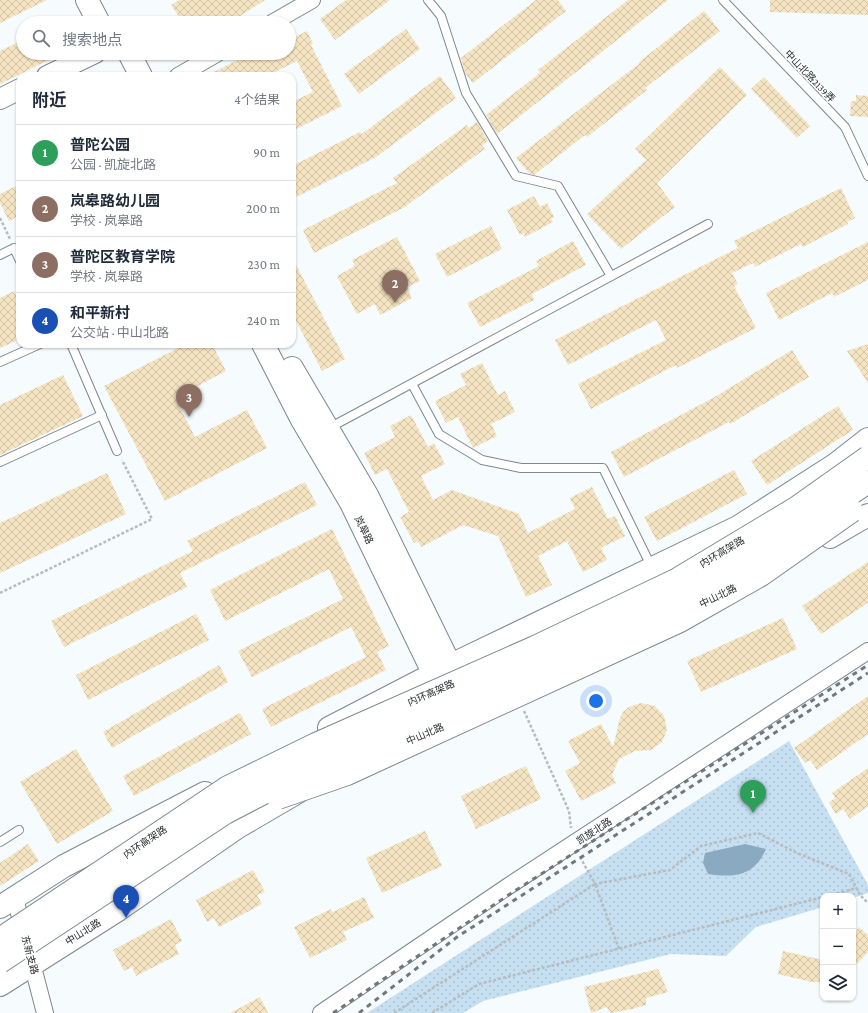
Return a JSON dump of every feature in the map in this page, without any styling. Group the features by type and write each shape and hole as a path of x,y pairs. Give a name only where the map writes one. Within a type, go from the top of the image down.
{"main road":[{"path":"87,0 95,16"},
{"path":"102,0 110,16"},
{"path":"118,60 124,72"},
{"path":"133,60 139,72"},
{"name":"岚皋路","path":"265,348 302,420 352,503 442,669"},
{"name":"岚皋路","path":"281,348 300,384 367,495 464,717"},
{"path":"7,903 64,866 442,669 738,527 836,464 868,439"},
{"name":"内环高架路","path":"0,939 228,787 316,744 535,647 676,580 796,508 868,457"},
{"name":"内环高架路","path":"0,962 225,813 333,757 552,660 690,594 804,525 868,482"},
{"path":"225,813 277,799 347,774 680,621 761,575 868,499"},
{"name":"中山北路","path":"0,985 118,910 238,827 331,774 516,694 603,653 795,558 868,515"}],"street":[{"path":"284,16 312,0"},
{"path":"55,72 80,60"},
{"path":"185,72 206,60"},
{"path":"0,99 16,91"},
{"name":"凯旋北路","path":"321,1013 573,844 868,651"},
{"name":"东新支路","path":"7,903 32,964 45,1013"}],"lane":[{"path":"428,0 441,16 466,93 516,176 558,186 611,276"},
{"name":"中山北路2139弄","path":"723,0 845,128 868,176"},
{"path":"328,429 708,224"},
{"path":"0,255 14,248 16,252"},
{"path":"0,362 31,348"},
{"path":"73,348 117,451"},
{"path":"412,384 438,434 482,460 521,468 603,468 652,569"},
{"path":"0,462 102,415"},
{"path":"0,842 19,830"}],"path":[{"path":"0,218 14,248"},
{"path":"0,592 152,518 117,451"},
{"path":"516,694 569,811 573,844 595,884 619,949"},
{"path":"394,1013 595,884 670,870 701,846 758,834 797,853 849,874 858,888 860,895 868,903"},
{"path":"839,893 858,888"},
{"path":"432,1013 479,984 820,898"}],"shaded area":[{"path":"789,741 868,885 868,893 856,897 856,893 820,893 820,908 756,927 726,956 671,954 483,1001 463,1013 367,1013"},
{"path":"745,844 766,849 756,865 749,870 735,875 726,876 708,874 703,863 705,853"}],"building":[{"path":"0,0 47,0 0,23"},
{"path":"179,0 265,0 240,16 178,16 171,5"},
{"path":"346,0 390,0 335,40 320,19"},
{"path":"536,0 558,0 566,11 473,83 465,73 461,58"},
{"path":"628,0 668,0 497,134 486,115 540,73 538,70"},
{"path":"770,0 868,0 868,15 770,12"},
{"path":"704,11 720,31 645,88 647,90 587,137 585,135 534,175 529,173 516,158 640,63 639,62"},
{"path":"406,29 420,49 359,94 344,74"},
{"path":"307,31 313,44 311,45 342,106 296,129 296,100 313,92 297,61 275,72 214,72 238,60 296,60 296,36"},
{"path":"16,43 16,60 49,60 24,72 16,72 16,76 0,84 0,51"},
{"path":"720,67 747,95 657,183 675,207 621,249 587,214 646,160 635,149"},
{"path":"440,76 456,98 376,157 296,197 296,164 360,132 362,134"},
{"path":"764,77 810,126 797,138 751,89"},
{"path":"856,95 868,96 868,117 850,116 851,101 856,101"},
{"path":"477,122 488,141 482,146 485,149 403,208 314,253 303,230 397,183 393,178 467,125 469,128"},
{"path":"16,186 16,217 9,221 0,203 0,194"},
{"path":"841,188 855,218 847,222 848,224 803,247 801,244 755,267 753,263 732,273 738,284 734,286 756,328 677,368 676,365 591,409 578,384 666,340 656,320 568,365 555,340 738,248 734,241"},
{"path":"534,196 540,207 547,203 554,217 551,219 553,222 525,237 523,233 520,235 507,210"},
{"path":"491,226 502,249 447,277 435,254"},
{"path":"397,237 420,281 407,287 412,298 380,315 375,304 357,314 337,276 355,266 352,260"},
{"path":"573,241 586,265 532,294 534,300 480,327 467,303 539,266 536,261"},
{"path":"868,242 868,280 834,297 832,293 779,320 766,293"},
{"path":"296,265 345,359 322,371 296,321"},
{"path":"14,291 16,295 16,341 0,348 0,298"},
{"path":"868,344 868,383 847,351"},
{"path":"178,348 214,348 226,371 175,398 195,437 247,410 267,448 165,501 104,386"},
{"path":"792,350 809,377 730,424 729,422 624,477 611,452 713,398"},
{"path":"482,363 498,395 505,391 515,412 491,424 497,436 473,448 458,417 446,423 435,401 466,385 460,374"},
{"path":"63,375 83,416 0,455 0,405"},
{"path":"838,406 853,430 767,485 751,461"},
{"path":"411,415 428,447 434,443 445,464 421,476 433,500 452,490 519,514 528,533 575,509 570,498 592,487 608,519 615,516 625,536 601,548 607,560 583,572 567,541 538,556 552,585 526,597 498,536 463,525 421,547 418,541 414,543 400,517 409,512 387,469 375,475 364,453 395,437 390,426"},
{"path":"734,470 747,494 657,541 644,517"},
{"path":"107,473 126,514 0,573 0,523"},
{"path":"305,482 317,505 180,573 187,587 64,647 51,621 193,551 187,541"},
{"path":"332,529 389,646 377,652 386,670 271,727 262,709 366,657 351,627 252,677 238,651 343,599 329,569 225,621 210,590"},
{"path":"868,562 868,603 821,634 802,606"},
{"path":"196,614 209,640 88,700 76,675"},
{"path":"783,618 797,649 701,692 687,661"},
{"path":"219,665 228,682 112,748 103,732"},
{"path":"868,696 868,734 817,770 810,760 805,763 794,748"},
{"path":"641,703 655,706 664,716 667,730 662,742 651,750 635,751 619,759 612,775 616,783 581,801 565,771 580,763 568,741 601,724 613,747 620,718 623,712 629,707"},
{"path":"240,713 251,734 134,796 123,776"},
{"path":"76,749 113,811 57,844 20,782"},
{"path":"526,766 541,799 476,829 461,796"},
{"path":"868,768 868,806 850,819 843,809 836,814 829,803 835,798 832,793"},
{"path":"425,831 442,866 382,893 366,858"},
{"path":"28,844 39,861 0,886 0,863"},
{"path":"253,870 265,892 257,895 262,904 219,927 214,918 207,922 196,900"},
{"path":"364,897 374,918 343,932 347,940 310,958 294,927 331,909 333,912"},
{"path":"171,919 182,941 175,945 179,954 136,976 132,967 124,971 113,950"},
{"path":"859,927 868,935 868,952 856,965 856,930"},
{"path":"783,951 820,959 820,982 812,982 778,974"},
{"path":"658,969 668,992 646,998 646,1005 632,1009 610,1013 607,1007 591,1013 584,987"},
{"path":"260,997 268,1013 230,1013"}],"railway":[{"path":"333,1013 510,894 868,665"},
{"path":"359,1013 457,937 868,673"}],"place":[{"name":"岚皋路幼儿园","path":"395,303"},
{"name":"普陀区教育学院","path":"189,417"},
{"name":"普陀公园","path":"753,813"},
{"name":"和平新村","path":"126,918"}]}
